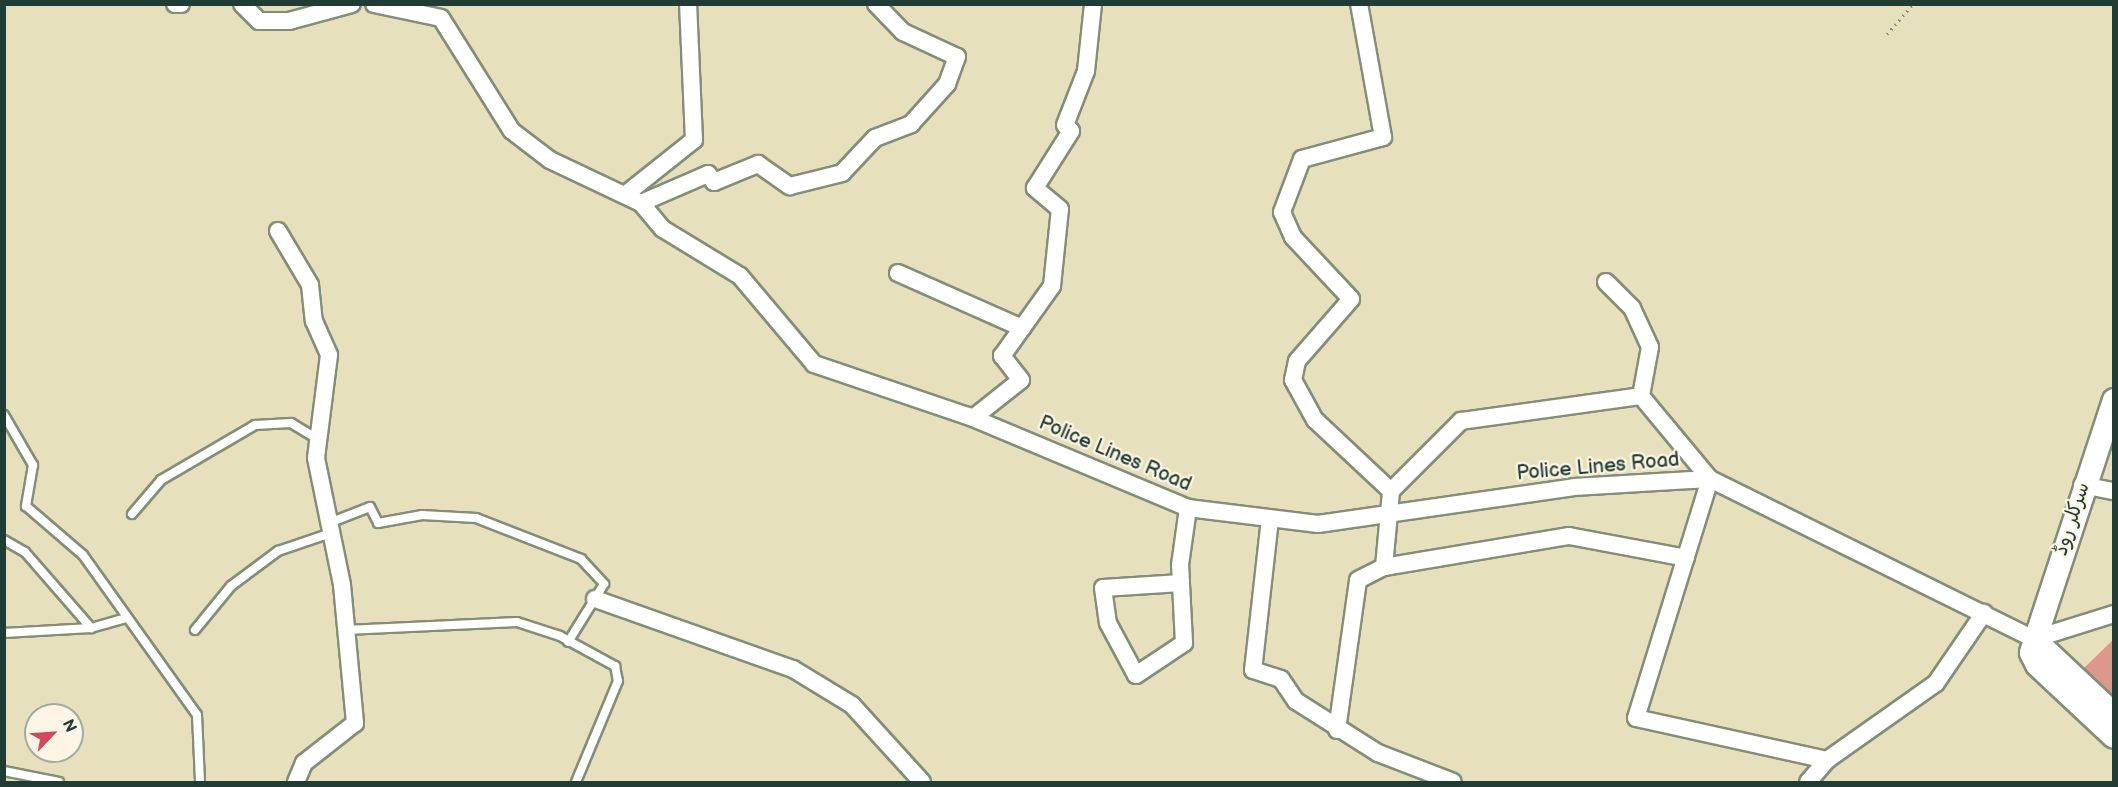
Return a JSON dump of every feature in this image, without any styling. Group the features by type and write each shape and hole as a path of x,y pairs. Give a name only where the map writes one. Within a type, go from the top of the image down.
{"main road":[{"name":"سرکلر روڈ","path":"2114,400 2082,485 2031,653 2037,665 2114,736"},
{"path":"2034,639 2114,714"}],"street":[{"path":"175,4 181,4"},
{"path":"242,4 259,21 289,21 352,4"},
{"name":"Police Lines Road","path":"374,4 441,18 512,130 550,160 641,203 663,229 741,276 814,364 974,418 1188,508 1318,524 1574,487 1710,479 2034,639"},
{"path":"626,194 694,140 688,4"},
{"path":"641,203 708,174 714,182 758,164 790,186 842,173 875,138 911,124 947,84 957,57 903,32 876,4"},
{"path":"974,418 1022,380 1002,356 1052,286 1060,209 1035,188 1071,131 1065,125 1086,70 1093,4"},
{"path":"1359,4 1383,137 1302,159 1281,212 1293,237 1351,299 1297,361 1293,380 1315,420 1391,491"},
{"path":"278,231 310,285 314,321 329,355 316,458 346,630 355,723 304,763 296,783"},
{"path":"898,273 1022,328"},
{"path":"1606,282 1632,308 1650,347 1641,396"},
{"path":"1384,567 1391,513 1391,491 1461,421 1641,396"},
{"path":"1641,396 1710,479 1636,718 1827,760"},
{"path":"2082,485 2114,491"},
{"path":"1181,583 1103,588 1108,623 1136,675 1184,643 1181,583 1188,508"},
{"path":"1270,519 1253,670 1281,679 1296,701 1337,730 1378,753 1453,783"},
{"path":"1337,730 1358,580 1384,567 1569,536 1686,558"},
{"path":"595,599 793,669 852,705 922,783"},
{"path":"1808,783 1827,760 1936,682 1984,613"},
{"path":"2034,639 2114,614"}],"lane":[{"path":"4,415 33,465 26,506 83,555 196,715 200,783"},
{"path":"132,514 161,480 255,425 291,423 318,439"},
{"path":"195,630 231,586 278,551 370,507 378,523 422,515 476,518 581,560 604,584 568,642"},
{"path":"4,540 25,552 91,628"},
{"path":"4,633 91,628 127,618"},
{"path":"346,630 517,622 568,642 620,674 576,783"},
{"path":"4,771 59,783"}],"path":[{"path":"1887,34 1913,4"}],"building":[{"path":"2114,639 2114,695 2084,668"}]}
